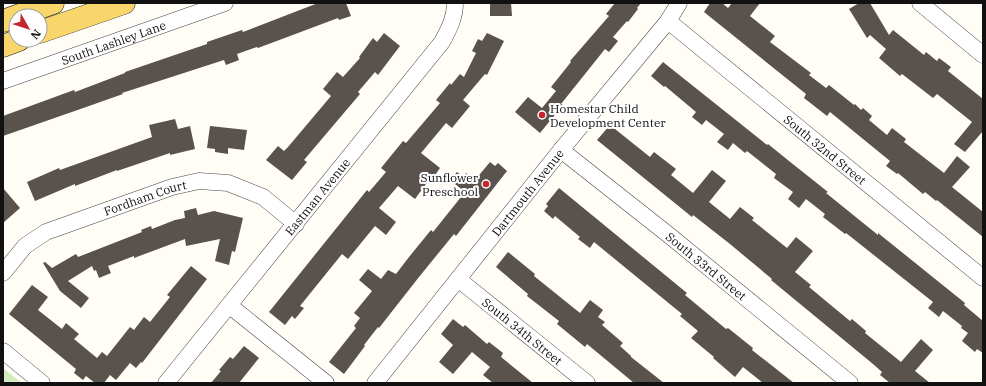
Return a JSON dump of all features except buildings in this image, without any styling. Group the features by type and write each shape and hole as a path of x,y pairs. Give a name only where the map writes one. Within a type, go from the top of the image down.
{"main road":[{"path":"3,20 53,3"},
{"path":"48,29 124,3"}],"street":[{"name":"South Lashley Lane","path":"3,81 225,3"},
{"name":"Eastman Avenue","path":"166,383 230,306 442,42 450,27 455,12 455,3"},
{"name":"Dartmouth Avenue","path":"375,383 561,150 668,21 679,3"},
{"path":"920,3 983,55"},
{"name":"South 32nd Street","path":"668,21 983,278"},
{"name":"South 33rd Street","path":"561,150 665,232 850,383"},
{"name":"Fordham Court","path":"3,273 25,246 46,232 172,186 199,181 228,183 263,197 296,224"},
{"name":"South 34th Street","path":"458,279 587,383"},
{"path":"230,306 326,383"},
{"path":"3,351 42,383"}],"green space":[{"path":"3,368 22,383 3,383"}],"place":[{"name":"Homestar Child Development Center","path":"542,115"},
{"name":"Sunflower Preschool","path":"486,184"}]}
